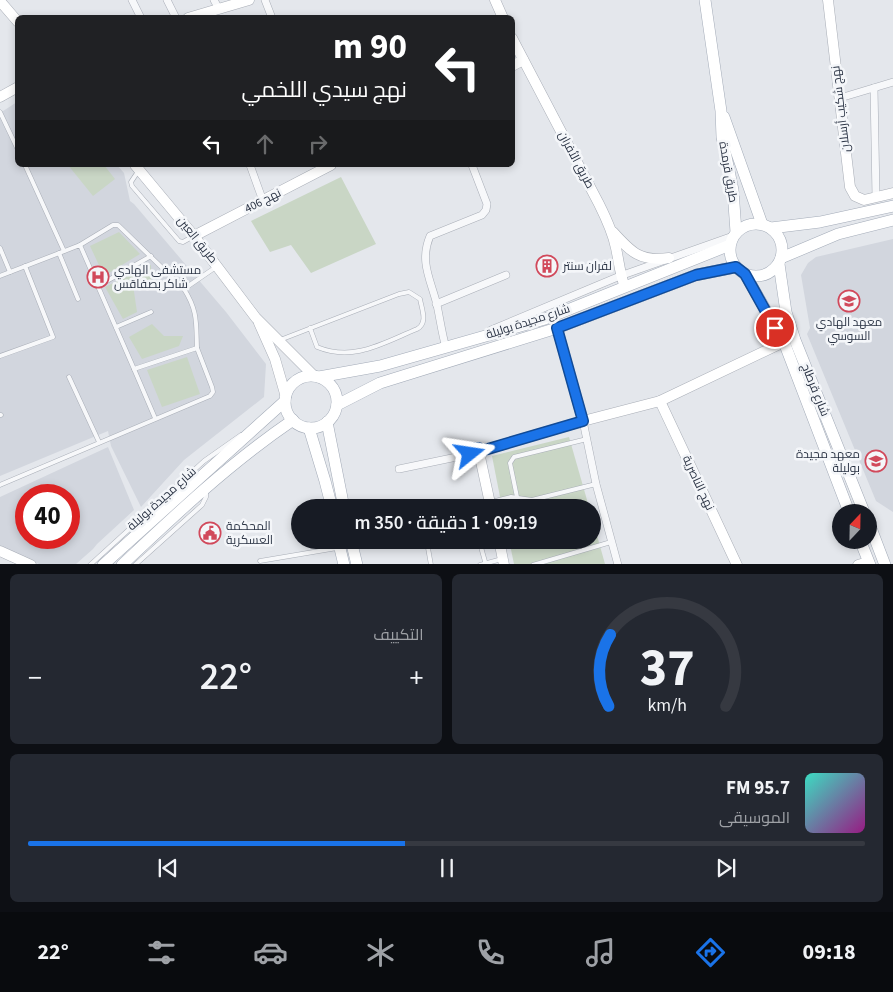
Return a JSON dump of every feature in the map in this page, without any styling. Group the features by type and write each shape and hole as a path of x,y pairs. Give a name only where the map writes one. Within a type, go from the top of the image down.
{"main road":[{"name":"طريق قرمدة","path":"705,0 721,111 722,137 731,174 733,238"},
{"name":"طريق قرمدة","path":"721,111 767,226"},
{"path":"767,226 777,234 781,241 783,250 780,261 774,270 760,276 740,270 730,253 733,238 748,224 767,226 820,222 893,206"},
{"path":"780,261 838,234 893,220"},
{"name":"شارع مجيدة بوليلة","path":"316,377 356,372 451,347 544,319 625,288 733,238"},
{"name":"شارع قرطاج","path":"780,261 786,312 795,340 861,504"},
{"name":"شارع مجيدة بوليلة","path":"337,405 380,383 557,328 696,275 740,270"},
{"name":"شارع قرطاج","path":"740,270 784,342 846,504"},
{"path":"316,377 326,380 335,391 337,405 335,412 327,422 315,428 309,428 298,424 289,415 286,399 291,385 296,381 301,378 316,377"},
{"name":"شارع مجيدة بوليلة","path":"103,564 286,399"},
{"name":"شارع مجيدة بوليلة","path":"122,564 247,452 293,420"},
{"path":"327,422 342,499"},
{"path":"309,428 330,499"},
{"path":"878,546 885,564"},
{"path":"340,549 344,564"},
{"path":"354,549 357,564"},
{"path":"862,549 865,564"}],"street":[{"path":"132,0 140,15"},
{"path":"167,0 174,15"},
{"path":"198,15 216,5 250,0"},
{"path":"265,0 271,15"},
{"path":"495,0 502,15"},
{"name":"نهج شكيب أرسلان","path":"828,0 850,187 855,196 860,199 876,197"},
{"path":"0,1 15,18"},
{"name":"طريق الأفران","path":"515,44 599,204 611,231 620,276 625,288"},
{"path":"515,64 523,60"},
{"path":"840,98 893,82"},
{"path":"874,88 876,197 893,192"},
{"path":"0,97 15,89"},
{"path":"251,167 263,201"},
{"name":"نهج 406","path":"194,236 326,167"},
{"path":"473,167 487,204 486,210 482,215 430,236 426,246 425,258 436,304 451,347 620,276 733,238"},
{"name":"طريق العين","path":"137,168 218,266 256,318 316,377"},
{"path":"611,231 638,256 649,259 669,258"},
{"path":"436,304 506,275"},
{"name":"طريق العين","path":"256,318 275,359 286,399"},
{"path":"557,328 583,421 596,484 618,564"},
{"path":"399,469 477,454 583,421 660,401 784,342"},
{"name":"نهج الناصرية","path":"660,401 736,564"},
{"path":"477,454 489,499"},
{"path":"500,549 503,562"},
{"path":"0,551 31,564"}],"lane":[{"path":"0,112 15,144"},
{"path":"25,167 64,251"},
{"path":"137,168 131,182 132,186 179,241 183,242 194,236"},
{"path":"0,276 80,245 113,225 118,225 184,289 191,300 196,314 197,348 212,387 210,396 0,485"},
{"path":"80,245 155,418"},
{"path":"0,248 10,272"},
{"path":"59,253 78,299"},
{"path":"98,286 151,256"},
{"path":"0,356 53,337 25,266"},
{"path":"184,289 218,266"},
{"path":"279,341 310,328 399,294 409,292 420,299 424,322 422,326 416,329 362,352 345,354 330,352 318,347 310,328"},
{"path":"116,327 151,312"},
{"path":"134,369 197,348"},
{"path":"69,377 99,442"},
{"name":"شارع مجيدة بوليلة","path":"90,564 204,461 233,439 262,422"},
{"path":"517,497 510,464 514,457 587,439"},
{"path":"503,499 517,497 532,500 596,484"},
{"path":"135,564 202,505 206,497 207,487"},
{"path":"533,564 611,542"},
{"path":"260,560 314,549"},
{"path":"428,549 431,564"},
{"path":"482,549 486,564"},
{"path":"480,564 503,562"}],"shaded area":[{"name":"مستشفى الهادي شاكر بصفاقس","path":"15,103 15,167 119,167 124,173 130,201 226,312 266,364 264,397 184,460 141,507 111,446 108,431 0,476 0,113"},
{"name":"معهد الهادي السوسي","path":"893,239 893,512 876,501 807,334 810,328 801,275 808,263 816,257"},
{"path":"108,447 134,510 93,549 76,564 39,564 0,547 0,497 15,490 15,549 80,549 80,484 28,484"}],"green space":[{"path":"70,167 106,167 115,179 93,196"},
{"path":"341,177 376,244 311,273 291,245 270,252 251,221"},
{"path":"119,232 140,254 104,276 90,246"},
{"path":"151,265 151,281 133,285 137,312 123,319 105,287"},
{"path":"152,324 164,336 183,336 179,346 142,359 129,337"},
{"path":"187,357 200,394 162,407 147,370"},
{"path":"569,437 587,499 500,499 492,456"},
{"path":"511,549 601,549 605,564 514,564"}],"place":[{"name":"لفران سنتر","path":"547,266"},
{"name":"مستشفى الهادي شاكر بصفاقس","path":"98,277"},
{"name":"معهد الهادي السوسي","path":"849,301"},
{"name":"معهد مجيدة بوليلة","path":"876,461"},
{"name":"المحكمة العسكرية","path":"210,533"}],"route":[{"path":"470,454 471,450 476,447 481,451 583,421 557,328 696,275 736,267 745,274 775,328"}]}
